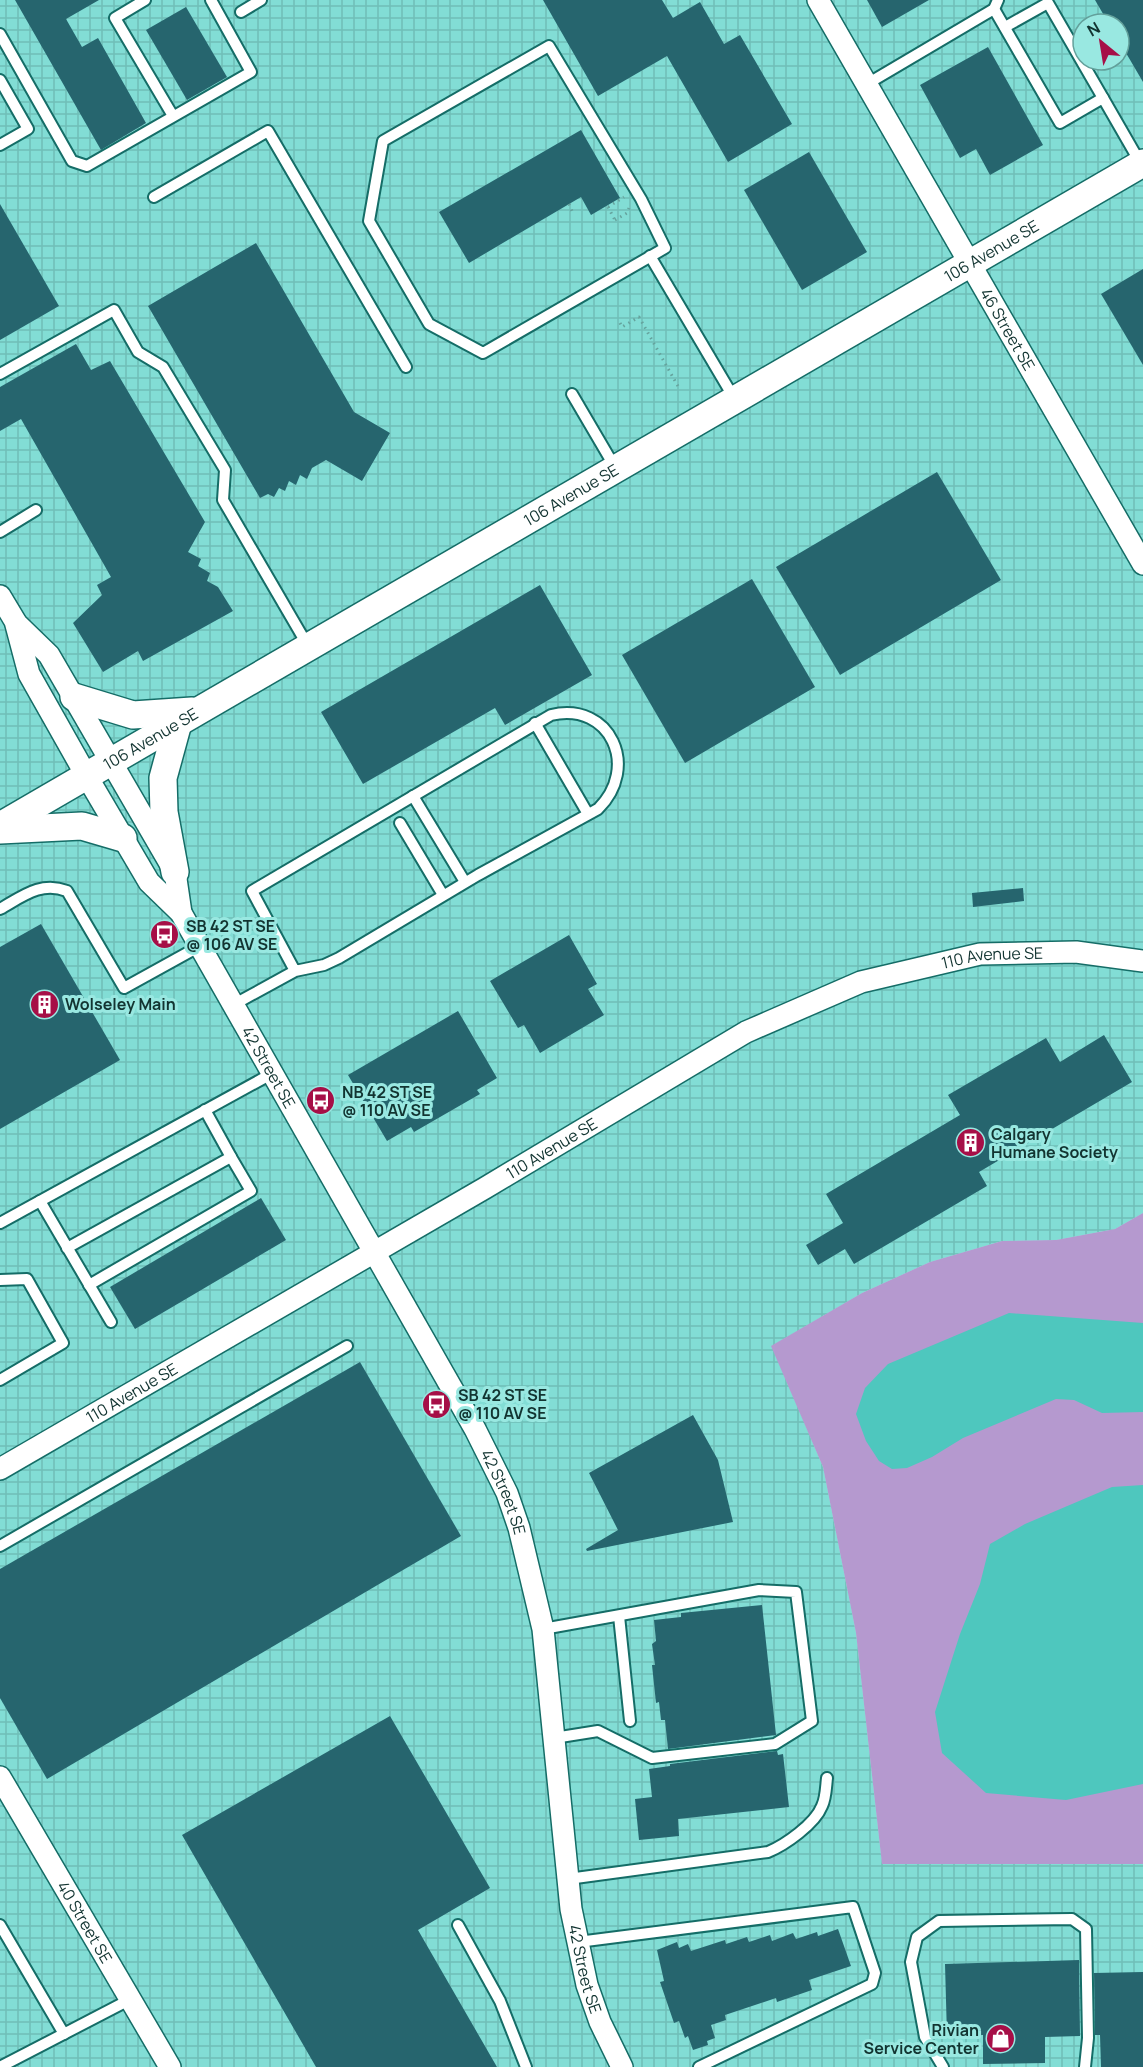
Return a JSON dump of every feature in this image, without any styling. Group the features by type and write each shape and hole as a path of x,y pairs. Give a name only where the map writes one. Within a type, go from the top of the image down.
{"street":[{"name":"46 Street SE","path":"818,0 1143,564"},
{"name":"106 Avenue SE","path":"0,828 86,775 1142,164"},
{"name":"42 Street SE","path":"0,596 15,621 49,655 175,872 181,913"},
{"name":"42 Street SE","path":"15,621 28,674 149,882 181,913 475,1429 507,1493 519,1528 543,1629 568,1879 578,1941 587,1985 600,2022 622,2067"},
{"path":"74,697 133,715 189,717 163,778 164,812 175,872"},
{"path":"0,828 82,826 123,838"},
{"name":"110 Avenue SE","path":"0,1469 485,1188 746,1032 861,982 980,954 1076,951 1143,961"},
{"name":"40 Street SE","path":"0,1777 170,2067"}],"lane":[{"path":"145,0 115,18 173,116"},
{"path":"0,34 72,161 87,166 251,72 211,0"},
{"path":"241,12 261,0"},
{"path":"1005,27 1048,3 1142,164"},
{"path":"867,84 996,5 1005,27 1060,123 1103,98"},
{"path":"549,46 641,199 665,248 650,256 483,353 429,324 369,221 383,141 549,46"},
{"path":"0,80 28,129 0,145"},
{"path":"154,197 268,131 406,367"},
{"path":"650,256 735,400"},
{"path":"0,374 114,310 138,352 163,367 225,470 223,500 309,647"},
{"path":"572,394 616,469"},
{"path":"0,532 36,510"},
{"path":"233,1005 295,971 324,965 339,958 465,882 588,814 609,798 615,781 619,757 609,734 589,716 568,711 535,723 252,891 295,971"},
{"path":"535,723 588,814"},
{"path":"413,796 465,882"},
{"path":"400,823 443,895"},
{"path":"0,909 29,893 52,885 67,891 124,988 200,946"},
{"path":"0,1223 273,1073"},
{"path":"89,1285 250,1191 205,1110"},
{"path":"67,1248 231,1156"},
{"path":"40,1201 111,1322"},
{"path":"0,1280 27,1279 63,1343 0,1380"},
{"path":"0,1546 347,1346"},
{"path":"543,1629 759,1590 796,1592 812,1721 775,1744 652,1758 598,1731 554,1738"},
{"path":"619,1616 630,1721"},
{"path":"568,1879 768,1852 782,1846 799,1833 822,1807 828,1778"},
{"path":"578,1941 853,1907 875,1973 872,1984 699,2067"},
{"path":"943,2067 925,2037 911,1962 917,1937 939,1921 1061,1919 1072,1919 1086,1929 1088,2038 1084,2067"},
{"path":"0,1925 64,2034"},
{"path":"458,1925 500,2001 526,2067"},
{"path":"0,2067 131,1999"}],"path":[{"path":"624,197 629,206 627,213 616,221 607,206 624,197"},
{"path":"568,204 572,211"},
{"path":"620,323 622,327 639,317 679,388"},
{"path":"651,348 655,346"}],"shaded area":[{"path":"0,0 1143,0 1143,1213 1115,1229 1056,1240 1002,1241 930,1262 862,1293 772,1346 823,1467 856,1633 882,1864 1143,1864 1143,2067 0,2067"},
{"path":"1143,1213 1143,1864 882,1864 856,1633 823,1467 771,1346 862,1293 930,1262 1002,1241 1056,1240 1115,1229"},
{"path":"1009,1313 1143,1323 1143,1412 1102,1413 1074,1400 1056,1399 963,1438 932,1457 907,1468 892,1469 879,1461 866,1441 856,1414 865,1388 888,1364"},
{"path":"1143,1485 1143,1784 1066,1800 986,1793 942,1753 935,1712 960,1634 980,1584 990,1544 1025,1524 1112,1487"}],"building":[{"path":"15,0 99,0 66,19 82,47 98,38 146,123 101,150"},
{"path":"543,0 662,0 673,18 700,2 724,44 740,35 792,124 728,162 667,56 598,96"},
{"path":"867,0 929,0 882,27"},
{"path":"1095,0 1143,0 1143,82 1131,62 1131,12 1102,12"},
{"path":"186,7 227,77 187,100 146,30"},
{"path":"988,47 1043,145 990,175 976,149 960,158 920,85"},
{"path":"581,130 620,198 591,215 581,197 469,263 439,212"},
{"path":"809,152 867,252 802,290 744,190"},
{"path":"0,204 59,306 0,340"},
{"path":"256,243 354,412 390,433 362,481 326,460 312,468 307,479 300,475 296,485 289,481 285,491 279,488 274,497 268,494 260,498 148,306"},
{"path":"1143,269 1143,365 1101,294"},
{"path":"76,344 91,370 110,361 205,522 188,552 201,559 198,566 210,573 207,581 218,587 233,611 143,661 138,651 103,672 73,623 102,595 97,585 111,577 21,419 0,431 0,387"},
{"path":"937,472 1001,580 840,675 776,567"},
{"path":"752,579 815,687 685,763 622,655"},
{"path":"540,585 592,675 505,725 495,708 363,784 321,712"},
{"path":"1023,888 1024,901 973,907 972,893"},
{"name":"Wolseley Main","path":"41,924 120,1060 0,1129 0,947"},
{"path":"569,935 597,984 588,989 604,1015 540,1053 524,1025 518,1028 490,981"},
{"path":"458,1011 497,1078 477,1090 480,1094 414,1132 411,1127 387,1141 348,1075"},
{"name":"Calgary Humane Society","path":"1104,1035 1132,1082 979,1172 987,1186 854,1264 845,1249 818,1265 806,1245 843,1223 826,1194 960,1115 948,1095 1046,1038 1060,1062"},
{"path":"261,1198 286,1240 135,1329 110,1287"},
{"path":"360,1362 461,1536 47,1779 0,1698 0,1569"},
{"path":"693,1415 718,1460 733,1522 587,1551 586,1549 618,1530 589,1473"},
{"path":"762,1605 776,1735 668,1749 665,1720 661,1720 659,1702 656,1703 652,1665 655,1665 652,1644 656,1641 654,1620 681,1617 681,1613"},
{"path":"390,1716 490,1888 418,1930 497,2067 316,2067 182,1835"},
{"path":"777,1751 778,1755 783,1754 789,1807 678,1819 679,1836 639,1840 635,1799 652,1797 649,1769 670,1766 670,1764"},
{"path":"838,1929 851,1966 809,1980 812,1990 777,2002 776,1998 725,2015 726,2020 711,2025 715,2038 707,2041 708,2045 693,2050 688,2036 685,2038 679,2021 674,2023 660,1982 664,1981 657,1950 677,1942 679,1948 688,1944 691,1951 725,1940 726,1944 747,1937 749,1942 770,1935 772,1941 793,1933 796,1939 817,1932 818,1936"},
{"path":"1079,1960 1080,2036 1045,2037 1045,2063 983,2064 983,2035 947,2036 945,1964"},
{"path":"1143,1972 1143,2067 1101,2067 1100,2035 1095,2035 1094,1973"}],"place":[{"name":"SB 42 ST SE @ 106 AV SE","path":"165,935"},
{"name":"Wolseley Main","path":"44,1004"},
{"name":"NB 42 ST SE @ 110 AV SE","path":"321,1101"},
{"name":"Calgary Humane Society","path":"970,1143"},
{"name":"SB 42 ST SE @ 110 AV SE","path":"437,1404"},
{"name":"Rivian Service Center","path":"1000,2039"}]}
